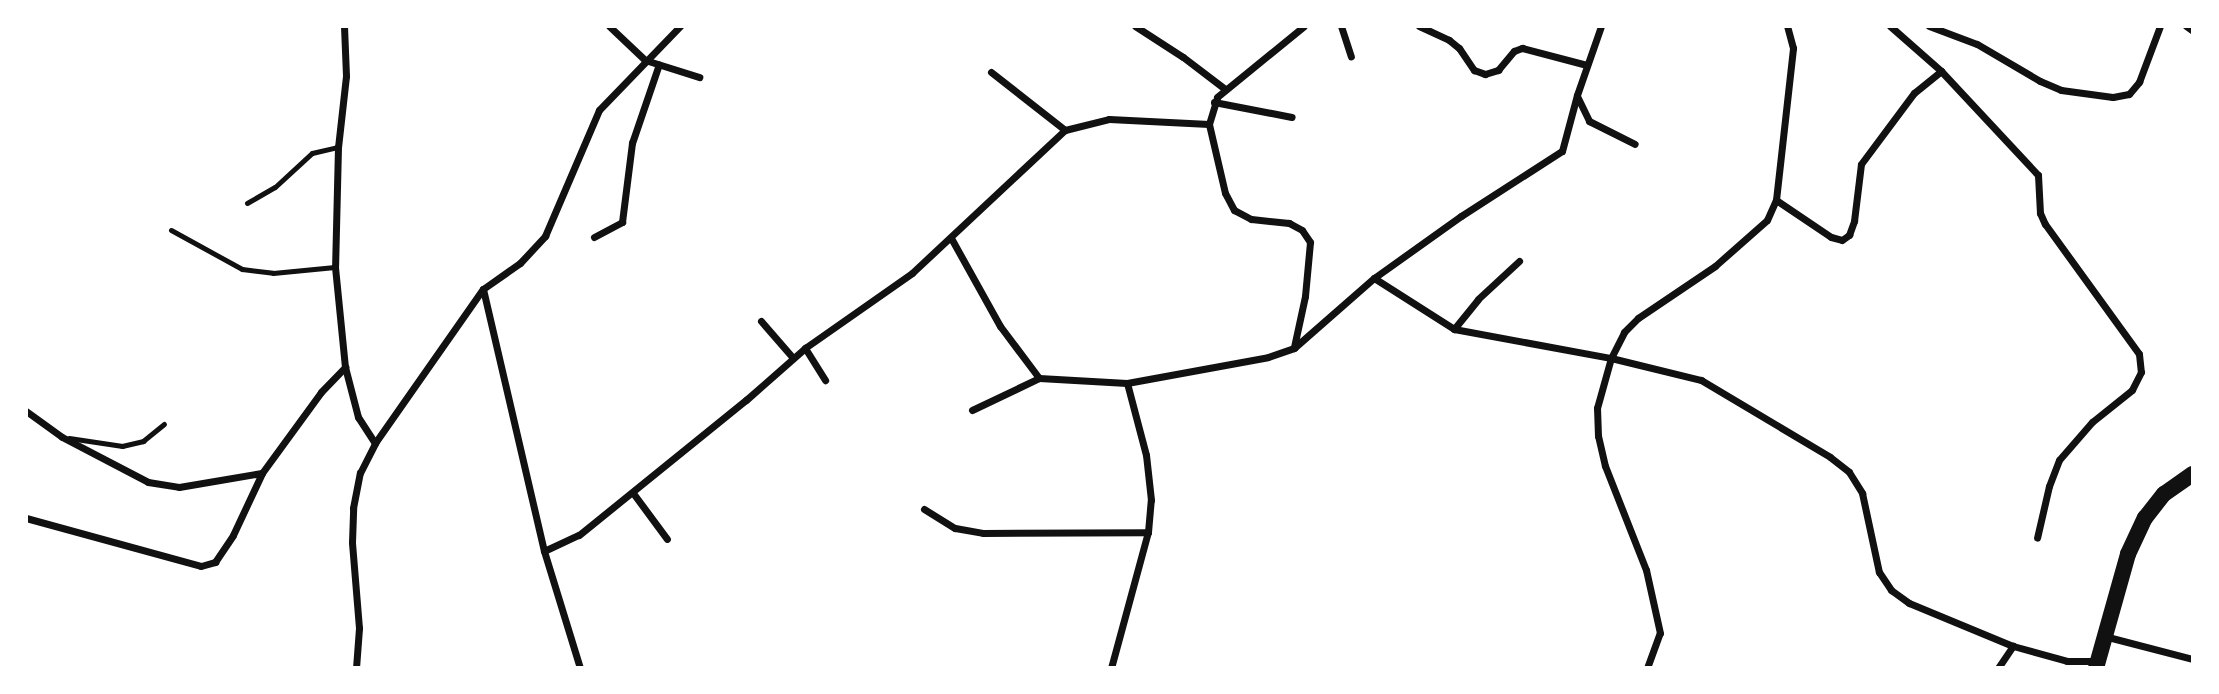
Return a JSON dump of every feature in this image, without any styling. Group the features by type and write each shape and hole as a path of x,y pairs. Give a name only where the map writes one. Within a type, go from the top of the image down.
{"main road":[{"path":"2096,664 2129,555 2145,518 2164,494 2193,474"}],"street":[{"path":"344,26 346,76 338,148 335,267 345,367 358,417 375,443"},
{"path":"608,26 645,60 699,77"},
{"path":"356,668 359,628 352,542 353,508 360,473 375,443 483,289 520,263 545,236 599,110 680,26"},
{"path":"1135,26 1183,57 1225,89"},
{"path":"1294,348 1305,296 1310,243 1303,230 1289,223 1251,219 1234,209 1226,193 1209,124 1214,102 1225,89 1304,26"},
{"path":"1341,26 1351,57"},
{"path":"1419,26 1459,48 1474,70 1485,75 1498,70 1514,51 1522,48 1587,65"},
{"path":"972,410 1039,378 1126,383 1268,357 1294,348 1374,278 1461,216 1562,151 1577,95 1601,26"},
{"path":"1647,668 1660,633 1646,570 1605,467 1598,436 1597,408 1611,358 1624,332 1637,317 1715,265 1767,220 1776,200 1793,48 1787,26"},
{"path":"1890,26 1941,71 2038,175 2040,213 2045,223 2139,354 2141,372 2132,390 2091,422 2059,460 2049,486 2037,538"},
{"path":"1929,26 1977,44 2040,81 2061,90 2113,97 2129,94 2139,82 2160,26"},
{"path":"2186,26 2193,31"},
{"path":"594,237 622,222 632,143 659,64"},
{"path":"1776,200 1831,237 1842,240 1849,235 1854,221 1861,164 1913,93 1941,71"},
{"path":"991,72 1065,130"},
{"path":"1577,95 1589,121 1635,144"},
{"path":"1214,102 1292,117"},
{"path":"544,551 579,535 805,348 912,273 1065,130 1109,119 1209,124"},
{"path":"951,239 1000,326 1039,378"},
{"path":"1454,329 1478,299 1519,261"},
{"path":"1374,278 1454,329 1611,358 1701,380 1829,457 1849,472 1861,493 1879,572 1891,590 1909,603 2066,665 2096,664"},
{"path":"483,289 544,551 580,668"},
{"path":"761,321 793,358"},
{"path":"805,348 825,380"},
{"path":"26,519 201,566 215,562 233,535 262,473 321,392 345,367"},
{"path":"1111,668 1149,532 1150,500 1146,456 1126,383"},
{"path":"26,411 62,437 148,482 179,486 262,473"},
{"path":"633,493 667,539"},
{"path":"924,509 955,528 984,533 1149,532"},
{"path":"2104,635 2193,659"},
{"path":"1998,668 2013,646"}],"lane":[{"path":"247,203 275,187 312,153 338,148"},
{"path":"171,230 242,269 273,273 335,267"},
{"path":"62,437 122,446 143,441 164,424"}]}
